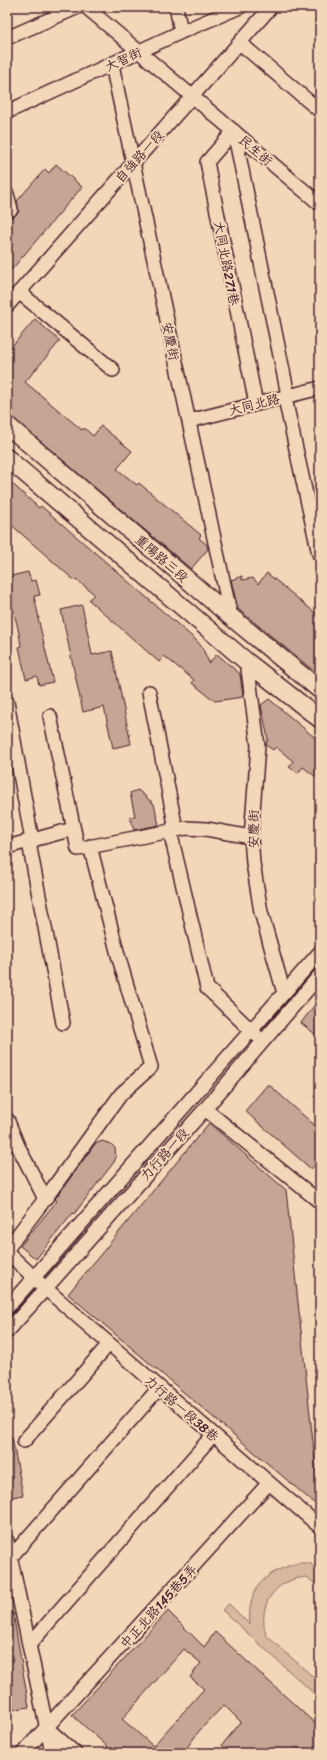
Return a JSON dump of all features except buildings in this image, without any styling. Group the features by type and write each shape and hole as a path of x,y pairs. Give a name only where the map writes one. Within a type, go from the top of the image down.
{"main road":[{"name":"重陽路三段","path":"7,425 231,618 320,690"},
{"name":"重陽路三段","path":"7,458 248,662 320,718"}],"street":[{"path":"7,38 78,7"},
{"name":"民生街","path":"86,7 320,204"},
{"path":"104,7 108,24"},
{"path":"176,7 181,32"},
{"name":"大智街","path":"7,112 239,7"},
{"name":"自強路一段","path":"7,306 271,7"},
{"path":"240,43 320,111"},
{"name":"安慶街","path":"112,65 231,618"},
{"path":"234,131 287,390 286,403 319,554"},
{"name":"大同北路271巷","path":"234,131 207,162 256,404"},
{"path":"7,194 11,209"},
{"path":"19,292 113,370"},
{"name":"大同北路","path":"189,421 320,388"},
{"name":"安慶街","path":"248,662 258,746 251,838 253,863 261,912 284,993"},
{"path":"149,692 175,824 170,831 207,988 262,1041"},
{"path":"7,702 32,840 30,848 63,1022"},
{"path":"7,1249 46,1199 121,1094 150,1067 118,955 84,848 73,829 50,716"},
{"path":"84,848 186,828 206,829 251,838"},
{"path":"7,847 73,829"},
{"name":"力行路一段","path":"7,1308 320,952"},
{"name":"力行路一段","path":"7,1332 205,1109 320,975"},
{"path":"205,1109 320,1202"},
{"path":"7,1119 18,1146 46,1199"},
{"name":"力行路一段38巷","path":"7,1252 45,1288 320,1528"},
{"path":"24,1441 109,1344"},
{"path":"10,1558 159,1388"},
{"path":"29,1645 213,1435"},
{"name":"中正北路145巷5弄","path":"23,1753 268,1484"},
{"path":"7,1541 52,1753"},
{"path":"47,1728 75,1753"}],"shaded area":[{"path":"298,1563 309,1563 320,1571 320,1588 307,1577 296,1579 278,1588 271,1595 267,1604 264,1613 264,1624 266,1635 320,1683 320,1699 222,1610 229,1604 250,1625 251,1601 260,1584 275,1572"}]}
